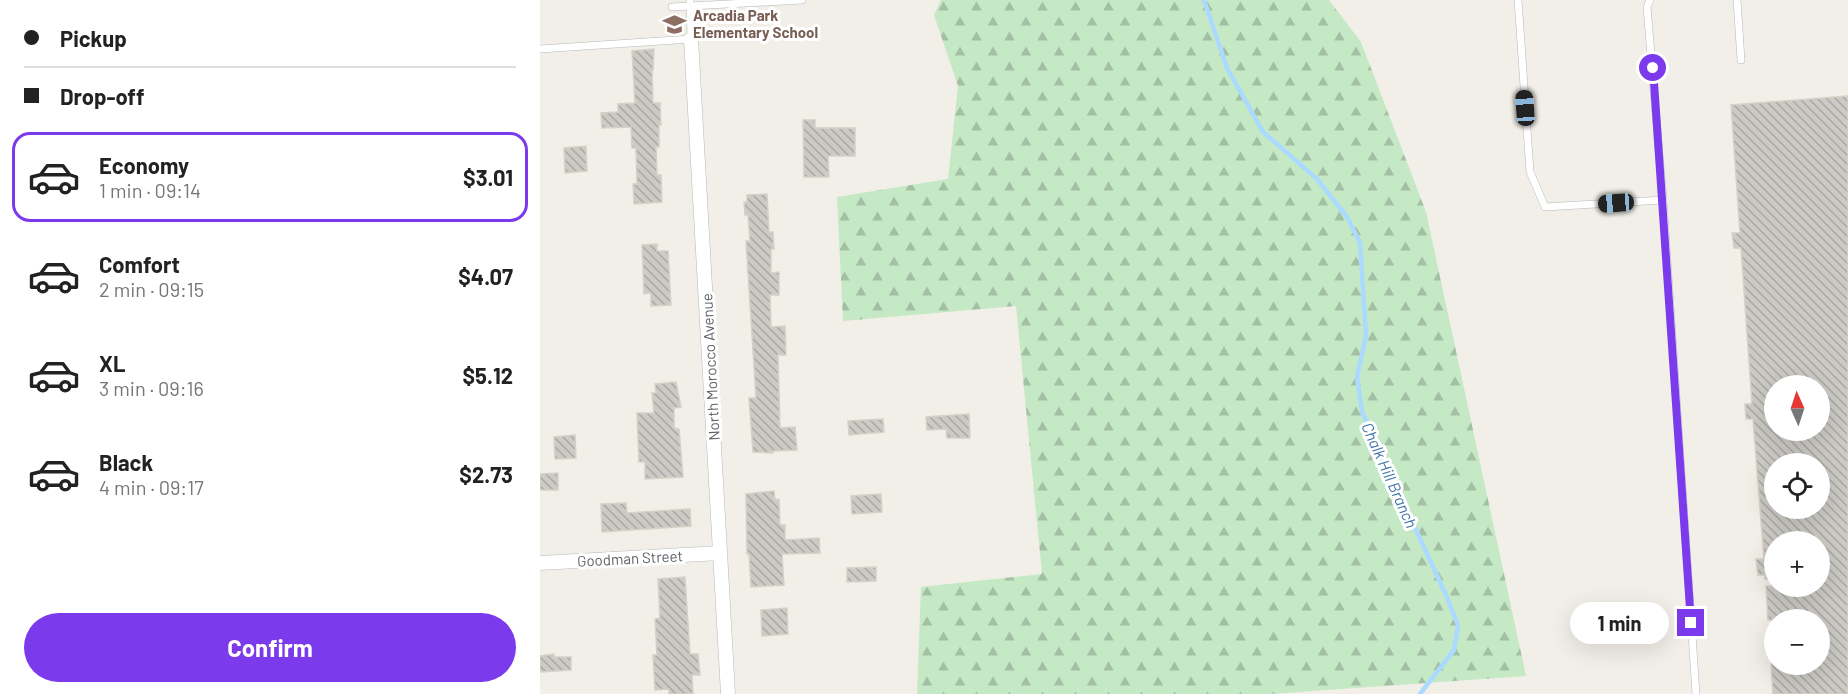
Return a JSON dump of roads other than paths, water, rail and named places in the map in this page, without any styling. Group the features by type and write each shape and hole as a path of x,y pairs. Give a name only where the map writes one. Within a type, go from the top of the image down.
{"street":[{"name":"North Morocco Avenue","path":"692,39 728,694"},
{"name":"Goodman Street","path":"540,563 720,553"}],"lane":[{"path":"672,7 690,3 802,0"},
{"path":"1518,0 1530,172 1545,207 1663,200"},
{"path":"1650,0 1647,7 1663,200 1696,694"},
{"path":"1737,0 1741,60"},
{"path":"540,49 692,39 690,3"}],"waterway":[{"name":"Chalk Hill Branch","path":"1204,0 1227,68 1263,132 1317,179 1347,217 1360,243 1366,336 1357,377 1362,412 1458,625 1454,650 1420,694"}],"place":[{"name":"Arcadia Park Elementary School","path":"675,24"}]}
